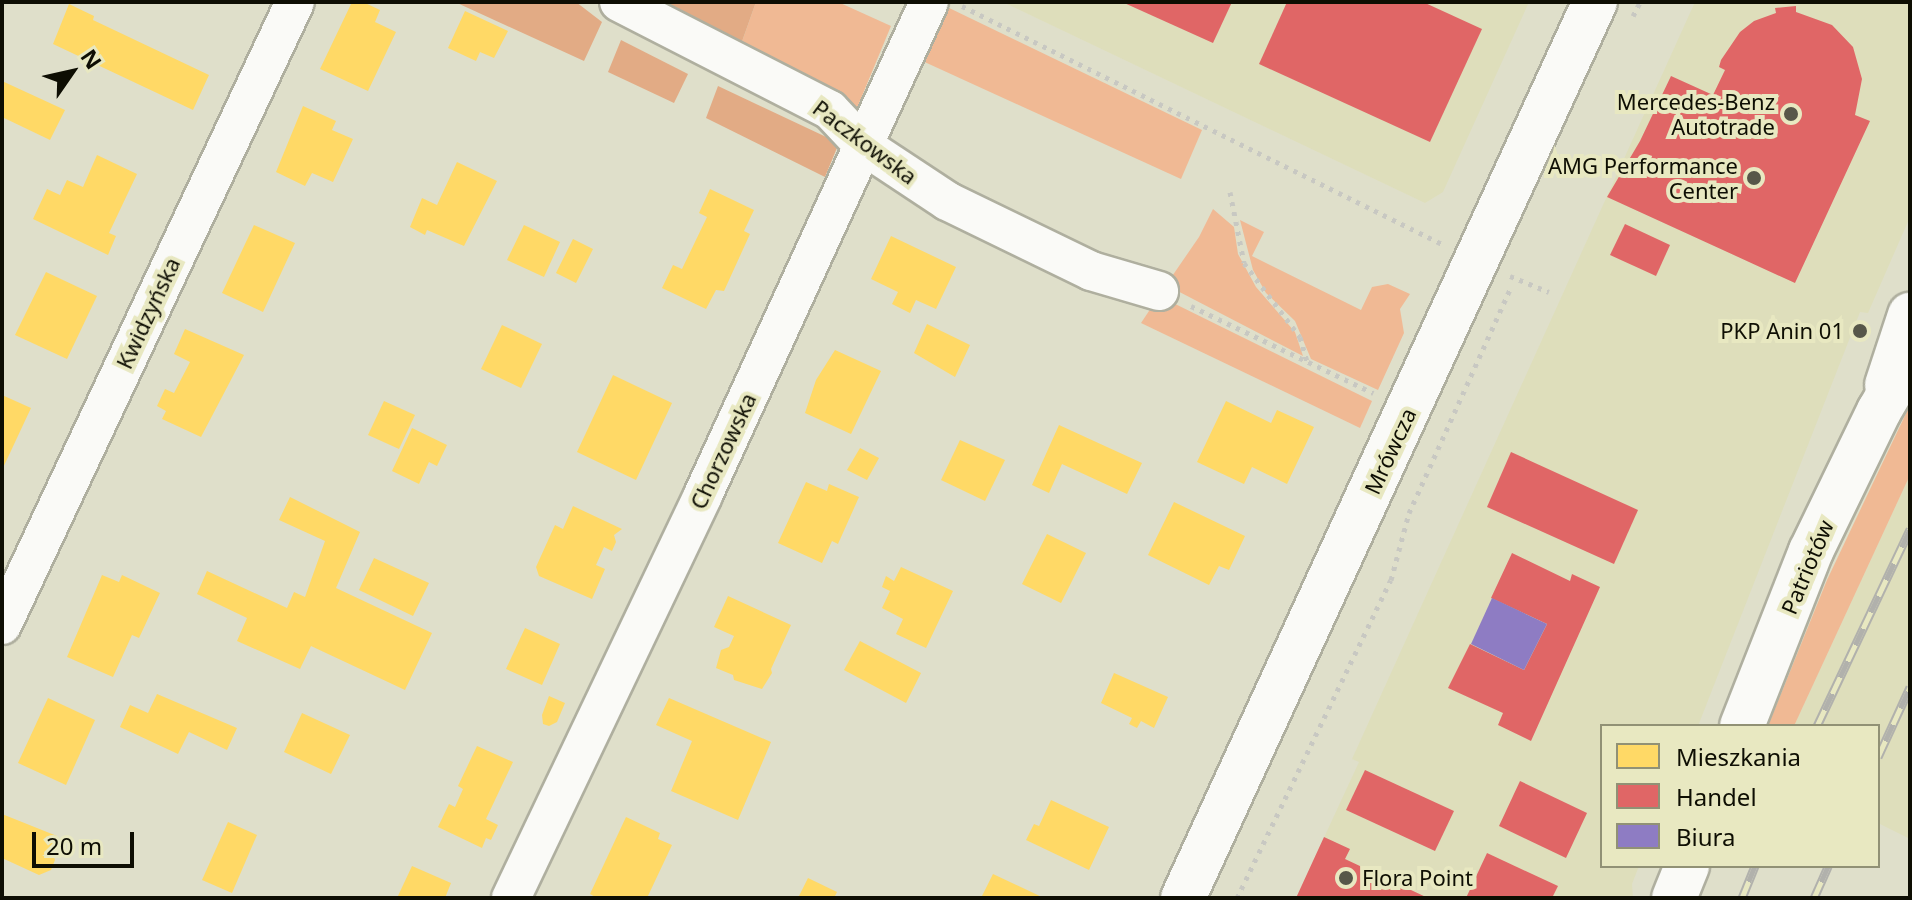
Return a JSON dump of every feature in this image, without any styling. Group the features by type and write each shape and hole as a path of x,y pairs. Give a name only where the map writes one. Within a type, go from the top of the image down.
{"street":[{"name":"Kwidzyńska","path":"2,625 295,2"},
{"name":"Paczkowska","path":"619,2 830,110 864,146 961,208 1091,271 1159,291"},
{"name":"Chorzowska","path":"511,898 703,495 929,2"},
{"name":"Mrówcza","path":"1183,898 1611,15"},
{"name":"Patriotów","path":"1879,411 1910,315"},
{"name":"Patriotów","path":"1743,724 1811,551 1879,411 1910,358"},
{"path":"1674,898 1686,868"}],"path":[{"path":"954,2 1447,246"},
{"path":"1611,15 1640,2"},
{"path":"1230,192 1244,263 1300,337 1307,362"},
{"path":"1237,898 1391,580 1409,513 1521,264"},
{"path":"1505,273 1549,292"},
{"path":"1159,291 1381,397"}],"shaded area":[{"path":"455,2 576,2 602,22 584,61"},
{"path":"653,2 756,2 739,50"},
{"path":"756,2 838,2 891,26 857,108 739,50"},
{"path":"1003,2 1529,2 1443,192 1425,203"},
{"path":"1695,2 1910,2 1910,217 1868,313 1860,312 1699,724 1600,724 1600,868 1638,868 1632,884 1633,898 1296,898 1359,762 1352,759"},
{"path":"945,6 1202,130 1181,179 918,59"},
{"path":"621,40 688,74 674,103 608,72"},
{"path":"718,86 839,143 825,177 706,118"},
{"path":"1213,209 1234,227 1238,254 1256,287 1295,332 1303,356 1166,285 1199,237"},
{"path":"1240,220 1264,232 1252,256 1361,310 1372,287 1388,284 1410,294 1400,309 1404,333 1378,390 1311,359 1295,321 1266,293 1253,270"},
{"path":"1159,296 1372,401 1360,428 1141,323"},
{"path":"1910,405 1910,475 1795,724 1769,724 1827,580"},
{"path":"1910,475 1910,839 1880,824 1880,724 1795,724"}],"building: Mieszkania":[{"path":"352,2 363,2 380,10 375,22 396,32 368,91 320,69"},
{"path":"69,4 94,16 93,20 209,75 193,110 53,44"},
{"path":"465,11 508,31 494,58 480,52 476,61 448,48"},
{"path":"2,81 65,110 50,140 2,117"},
{"path":"303,106 336,121 332,130 353,139 333,182 312,173 305,186 276,172"},
{"path":"97,155 137,174 109,233 116,236 108,255 33,219 47,189 60,195 67,180 83,187"},
{"path":"457,162 497,181 464,246 427,230 425,235 410,227 422,198 437,205"},
{"path":"710,189 754,210 744,231 750,234 724,291 716,290 706,309 662,288 673,265 682,269 707,217 699,213"},
{"path":"254,225 295,243 263,312 222,293"},
{"path":"524,225 560,242 544,277 507,260"},
{"path":"891,236 956,267 936,309 916,300 910,313 892,304 898,292 871,279"},
{"path":"573,239 593,249 576,283 556,273"},
{"path":"46,272 97,296 67,359 15,335"},
{"path":"927,324 970,345 955,377 914,353"},
{"path":"502,325 542,344 521,388 481,369"},
{"path":"185,329 244,355 201,437 162,419 166,411 157,406 165,389 174,393 190,362 174,354"},
{"path":"835,350 881,371 851,434 805,413 816,380"},
{"path":"613,375 672,403 636,480 577,452"},
{"path":"2,395 31,408 2,470"},
{"path":"384,401 415,415 399,449 368,435"},
{"path":"1226,401 1271,423 1277,410 1314,427 1287,484 1252,467 1244,484 1197,462"},
{"path":"1059,425 1142,463 1127,494 1062,464 1049,493 1032,485"},
{"path":"412,428 447,445 437,466 429,462 419,484 392,471"},
{"path":"960,440 1005,460 985,501 941,480"},
{"path":"860,448 879,458 867,480 847,470"},
{"path":"806,482 827,491 829,484 859,497 838,544 832,541 822,563 778,543"},
{"path":"290,497 360,532 336,588 432,633 405,690 311,646 300,669 237,641 247,618 197,594 207,571 287,608 294,592 305,597 325,541 279,520"},
{"path":"1174,502 1245,536 1229,570 1219,566 1209,585 1148,555"},
{"path":"573,506 622,529 614,535 616,542 612,551 604,547 596,565 605,569 592,599 539,576 536,567 555,525 563,529"},
{"path":"1047,534 1086,553 1061,603 1022,584"},
{"path":"374,558 429,583 413,616 359,590"},
{"path":"901,567 953,591 926,648 896,634 903,619 882,608 890,591 882,587 886,576 894,581"},
{"path":"102,575 119,582 122,575 160,593 139,638 132,635 113,677 67,657"},
{"path":"728,596 791,625 771,669 772,673 762,689 734,680 733,675 716,668 721,650 729,647 734,636 714,627"},
{"path":"525,628 560,644 542,685 506,669"},
{"path":"860,641 921,673 906,703 844,670"},
{"path":"1114,673 1168,697 1154,728 1141,721 1137,728 1129,724 1132,718 1101,703"},
{"path":"157,694 237,728 227,750 189,732 178,754 120,727 130,705 148,713"},
{"path":"549,696 565,703 557,722 549,726 543,724 542,715"},
{"path":"48,698 95,720 66,785 18,763"},
{"path":"669,698 771,742 738,820 671,791 692,741 656,725"},
{"path":"302,713 350,735 331,774 284,752"},
{"path":"477,746 513,762 486,819 498,825 491,840 486,838 482,848 438,827 449,804 455,807 463,789 458,786"},
{"path":"1051,800 1109,827 1089,870 1026,840 1034,824 1039,826"},
{"path":"2,814 57,836 51,849 55,860 51,870 39,875 2,858"},
{"path":"626,817 660,833 658,839 672,845 647,898 597,898 590,894"},
{"path":"228,822 257,835 232,893 202,880"},
{"path":"412,866 451,883 445,898 397,898"},
{"path":"993,874 1044,898 981,898"},
{"path":"808,878 837,892 834,898 798,898"}],"building: Handel":[{"path":"1122,2 1232,2 1213,43"},
{"path":"1287,2 1423,2 1482,29 1430,142 1259,64"},
{"path":"1796,6 1796,12 1832,25 1853,47 1862,79 1855,115 1870,121 1795,283 1607,197 1640,141 1671,76 1713,95 1725,70 1719,67 1721,60 1740,32 1754,21 1776,13 1775,8"},
{"path":"1625,224 1670,245 1656,276 1610,255"},
{"path":"1511,452 1638,510 1614,564 1487,507"},
{"path":"1512,553 1570,581 1572,574 1600,587 1531,741 1498,725 1503,713 1448,688 1470,644 1524,670 1547,624 1491,598"},
{"path":"1365,770 1454,811 1435,851 1346,810"},
{"path":"1520,781 1587,813 1566,858 1499,826"},
{"name":"Flora Point","path":"1324,837 1350,849 1345,859 1428,898 1296,898"},
{"name":"Flora Point","path":"1487,853 1558,886 1552,898 1466,898"}],"building: Biura":[{"path":"1492,598 1547,624 1524,670 1471,644"}],"railway":[{"path":"1818,724 1910,529"},
{"path":"1880,753 1910,687"},
{"path":"1742,898 1754,868"},
{"path":"1814,898 1827,868"}],"place":[{"name":"Mercedes-Benz Autotrade","path":"1791,114"},
{"name":"AMG Performance Center","path":"1754,178"},
{"name":"PKP Anin 01","path":"1860,331"},
{"name":"Flora Point","path":"1346,878"}]}
